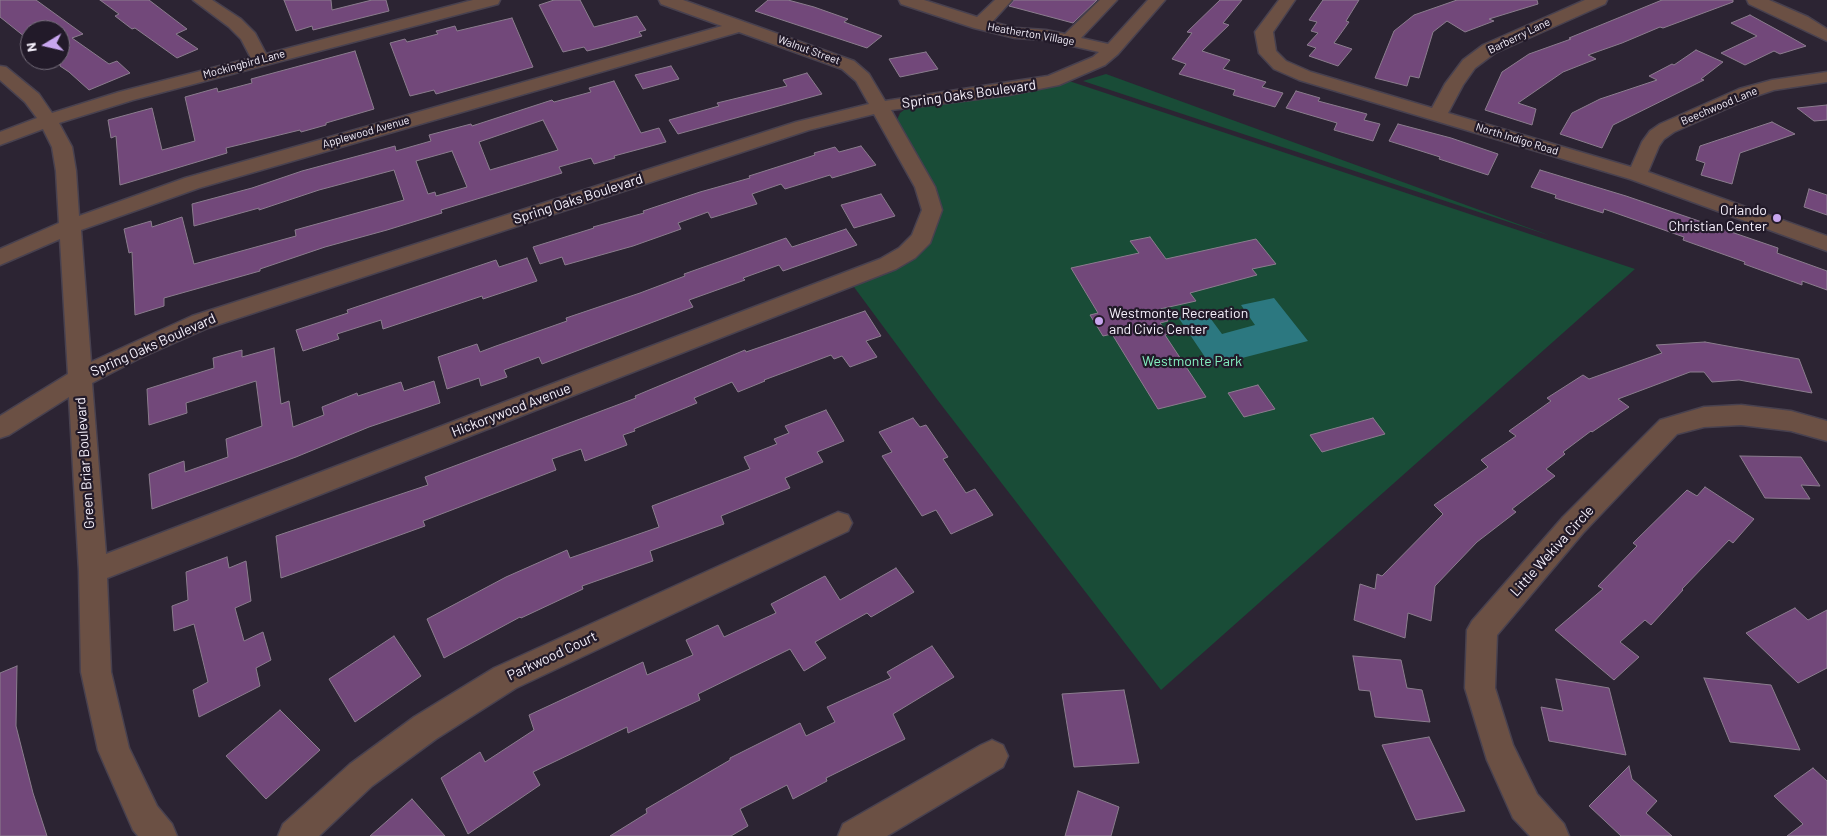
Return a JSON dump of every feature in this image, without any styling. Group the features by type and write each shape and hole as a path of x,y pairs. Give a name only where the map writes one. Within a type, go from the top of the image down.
{"street":[{"path":"201,0 235,23 249,37 260,59"},
{"name":"Mockingbird Lane","path":"0,139 48,120 126,96 260,59 492,0"},
{"name":"Walnut Street","path":"667,0 848,65 862,78 925,186 932,210 922,238"},
{"name":"Heatherton Village","path":"907,0 980,24 1015,33 1046,34 1112,50"},
{"name":"Heatherton Village","path":"980,24 1004,0"},
{"path":"1070,40 1109,0"},
{"name":"Spring Oaks Boulevard","path":"0,428 79,379 132,352 200,322 803,126 898,103 1030,86 1053,81 1099,61 1112,50 1157,0"},
{"name":"North Indigo Road","path":"1287,0 1264,32 1268,53 1280,64 1305,76 1637,175 1827,244"},
{"path":"1562,0 1579,8"},
{"name":"Barberry Lane","path":"1437,115 1454,84 1470,64 1489,49 1599,0"},
{"path":"1755,0 1802,21 1827,36"},
{"name":"Applewood Avenue","path":"0,258 69,227 192,182 740,26"},
{"name":"Green Briar Boulevard","path":"0,71 32,98 48,120 62,147 66,171 93,571 96,672 114,750 145,818 160,836"},
{"name":"Beechwood Lane","path":"1637,175 1649,146 1657,135 1667,128 1746,93 1772,85 1827,77"},
{"name":"Hickorywood Avenue","path":"93,571 888,264 907,253 922,238"},
{"name":"Little Wekiva Circle","path":"1552,836 1525,806 1498,749 1480,688 1482,630 1573,525 1669,427 1704,417 1741,415 1791,421 1827,431"},
{"name":"Parkwood Court","path":"295,836 361,775 425,728 505,678 838,523"},
{"path":"855,836 992,756"}],"green space":[{"path":"1106,74 1551,236 1083,81"},
{"name":"Westmonte Park","path":"1063,79 1635,269 1161,690 936,398 851,283 888,267 939,210 934,184 897,120 900,113 904,110"}],"water":[{"path":"1274,298 1308,341 1211,366 1178,317 1205,311 1222,334 1255,325 1241,305"}],"building":[{"path":"0,0 36,0 64,20 20,20 20,33 0,17"},
{"path":"100,0 149,0 187,29 176,34 198,49 177,58 135,28 132,29 115,16 119,14"},
{"path":"284,0 331,0 332,10 372,0 386,0 389,11 313,30 312,26 296,31"},
{"path":"554,0 580,0 594,27 637,16 646,30 639,32 642,36 603,47 587,51 584,47 563,52 539,5"},
{"path":"768,0 788,0 814,7 848,19 844,22 882,36 867,48 755,11"},
{"path":"1014,0 1097,0 1073,23 1009,6"},
{"path":"1220,0 1242,0 1223,23 1229,25 1202,51 1230,60 1223,69 1266,82 1262,87 1283,93 1275,107 1233,95 1235,90 1179,74 1186,64 1172,59 1192,33 1187,32"},
{"path":"1323,0 1359,0 1346,21 1349,22 1334,43 1352,49 1338,66 1309,56 1316,48 1307,45 1318,33 1311,31 1317,22 1309,20"},
{"path":"1457,0 1537,0 1538,4 1489,19 1494,21 1465,32 1447,21 1433,32 1419,78 1410,76 1407,86 1375,78 1394,31 1414,15"},
{"path":"1662,0 1733,0 1733,2 1663,28 1660,27 1588,55 1596,59 1563,72 1518,103 1536,109 1532,125 1485,110 1502,72 1529,54 1571,39 1569,38"},
{"path":"1750,15 1806,46 1780,54 1774,51 1745,65 1721,53 1757,36 1731,23"},
{"path":"512,18 533,67 436,94 434,90 410,96 390,43 405,39 407,42 438,34 436,31 455,26 457,31"},
{"path":"70,25 83,34 72,38 109,64 117,61 130,73 89,90 66,70 70,70"},
{"path":"1696,50 1723,62 1701,79 1704,80 1613,125 1602,148 1560,134 1572,113 1600,99 1657,80 1649,76 1672,64 1674,65"},
{"path":"355,51 374,109 301,132 300,130 226,148 227,153 120,185 116,136 111,138 108,120 152,108 162,150 195,141 185,97 217,88 218,92 252,83 251,79"},
{"path":"926,52 938,69 900,77 889,59"},
{"path":"671,66 679,79 643,89 635,75"},
{"path":"807,73 822,94 678,134 669,120 719,106 717,103 787,86 783,80"},
{"path":"614,81 641,133 659,128 666,142 614,156 615,158 594,164 591,158 559,167 562,173 441,210 442,213 325,247 260,269 260,271 164,298 164,306 135,315 132,252 129,253 124,229 151,221 152,227 182,217 194,264 296,236 295,230 404,200 394,170 319,190 259,210 259,208 194,226 192,204 252,188 302,171 395,146 396,151 431,141 429,135 471,124 472,126 552,100 554,102 591,92 589,88","holes":["543,120 558,150 490,170 479,142","452,151 467,187 436,196 435,192 428,194 416,161"]},
{"path":"1296,91 1320,98 1318,101 1367,114 1364,120 1380,124 1373,141 1334,130 1337,123 1286,108"},
{"path":"1827,105 1827,120 1814,121 1797,108"},
{"path":"1772,122 1795,134 1740,153 1732,184 1701,175 1705,163 1696,160 1700,146"},
{"path":"1398,124 1451,138 1498,154 1488,175 1389,141"},
{"path":"861,146 876,165 832,178 830,175 785,189 781,184 752,194 757,204 711,218 708,212 678,223 681,229 633,246 565,265 562,257 540,264 533,247 593,227 644,213 643,211 700,192 750,178 749,176 815,155 814,153 835,147 839,152"},
{"path":"1540,170 1626,196 1778,248 1777,253 1827,271 1827,290 1802,281 1802,285 1744,264 1745,262 1683,240 1684,237 1604,209 1603,213 1555,198 1556,195 1531,187"},
{"path":"1809,189 1827,195 1827,215 1804,207"},
{"path":"881,194 895,216 854,228 841,205"},
{"path":"846,229 857,245 783,271 779,265 743,278 745,280 689,300 693,307 542,364 539,357 504,370 507,377 481,386 479,378 447,389 438,357 477,344 480,352 567,321 566,318 685,276 684,274 786,238 792,247"},
{"path":"1150,237 1166,259 1256,239 1276,264 1252,269 1257,275 1190,293 1196,301 1160,309 1168,321 1160,323 1168,334 1165,335 1206,397 1158,409 1112,334 1103,336 1090,315 1098,313 1071,268 1139,253 1130,241"},
{"path":"527,258 537,281 483,299 482,296 383,329 381,320 337,334 339,339 303,351 296,330 348,313 347,310 496,260 499,267"},
{"path":"865,311 881,336 866,341 877,357 850,367 842,356 834,359 831,355 764,380 738,392 732,382 694,398 697,403 623,435 627,445 585,461 581,449 552,459 556,470 423,521 425,526 281,578 276,536 428,485 425,477 636,398 635,396 745,350 746,352"},
{"path":"1705,342 1799,359 1812,393 1739,380 1712,382 1704,372 1690,372 1618,399 1629,407 1591,431 1563,452 1565,454 1546,469 1555,476 1512,509 1516,512 1477,542 1435,586 1431,621 1408,613 1405,638 1354,620 1360,584 1375,589 1377,574 1382,576 1443,514 1434,505 1488,467 1481,460 1516,436 1509,431 1551,401 1547,398 1583,375 1589,379 1662,353 1656,345"},
{"path":"274,348 281,404 289,401 293,427 324,415 322,407 357,393 358,396 401,382 404,391 434,381 440,403 369,427 296,457 152,509 149,474 184,461 185,472 228,457 226,439 262,426 256,381 186,403 187,413 149,425 147,389 214,368 213,358 242,350 242,357"},
{"path":"1258,385 1275,409 1244,417 1228,393"},
{"path":"826,410 844,441 817,452 823,462 785,478 790,488 721,516 724,524 650,551 653,561 582,586 583,589 520,617 444,658 427,619 506,577 567,550 570,558 659,527 652,506 750,469 744,457 777,444 774,439 789,433 785,426"},
{"path":"913,418 920,427 926,425 948,457 943,459 966,493 975,489 993,515 951,534 936,510 922,516 882,456 892,452 879,432"},
{"path":"1373,418 1385,434 1322,452 1310,435"},
{"path":"1740,456 1801,457 1820,486 1801,485 1810,499 1765,498"},
{"path":"1705,487 1754,519 1733,543 1729,540 1651,625 1645,620 1620,642 1639,657 1614,680 1555,630 1603,589 1598,586 1637,546 1633,543 1687,490 1697,496"},
{"path":"227,557 229,568 246,561 251,601 235,608 244,641 263,632 271,660 256,668 260,686 199,717 193,690 208,682 194,624 174,631 172,606 188,600 186,572"},
{"path":"896,568 914,592 871,617 867,613 815,642 826,658 804,671 790,649 698,694 700,700 628,733 627,727 533,772 540,785 468,834 441,778 480,752 485,762 534,730 529,715 643,662 647,675 693,655 686,640 718,625 724,637 776,613 771,604 825,576 840,600"},
{"path":"1795,608 1808,620 1827,610 1827,668 1798,683 1746,633"},
{"path":"394,636 421,676 355,722 329,679"},
{"path":"932,646 954,677 893,714 905,739 826,778 827,781 793,799 787,785 740,809 748,826 731,836 610,836 647,813 646,809 730,760 730,758 800,723 806,736 835,722 827,707 891,678 887,672"},
{"path":"1353,656 1401,660 1407,688 1422,690 1430,722 1375,717 1370,691 1359,690"},
{"path":"17,666 16,726 33,793 47,836 0,836 0,673"},
{"path":"1704,678 1771,685 1800,750 1730,742"},
{"path":"1556,679 1609,688 1626,755 1549,741 1541,707 1563,711"},
{"path":"1124,690 1139,763 1074,767 1062,694"},
{"path":"280,710 320,750 266,799 226,756"},
{"path":"1429,737 1465,811 1416,820 1382,745"},
{"path":"1629,766 1632,779 1657,801 1646,813 1672,836 1621,836 1589,806"},
{"path":"1813,768 1827,781 1827,836 1787,836 1803,824 1774,796"},
{"path":"1078,791 1119,807 1111,836 1065,836"},
{"path":"412,799 445,836 370,836"}],"place":[{"name":"Orlando Christian Center","path":"1777,218"},
{"name":"Westmonte Recreation and Civic Center","path":"1099,321"}]}
